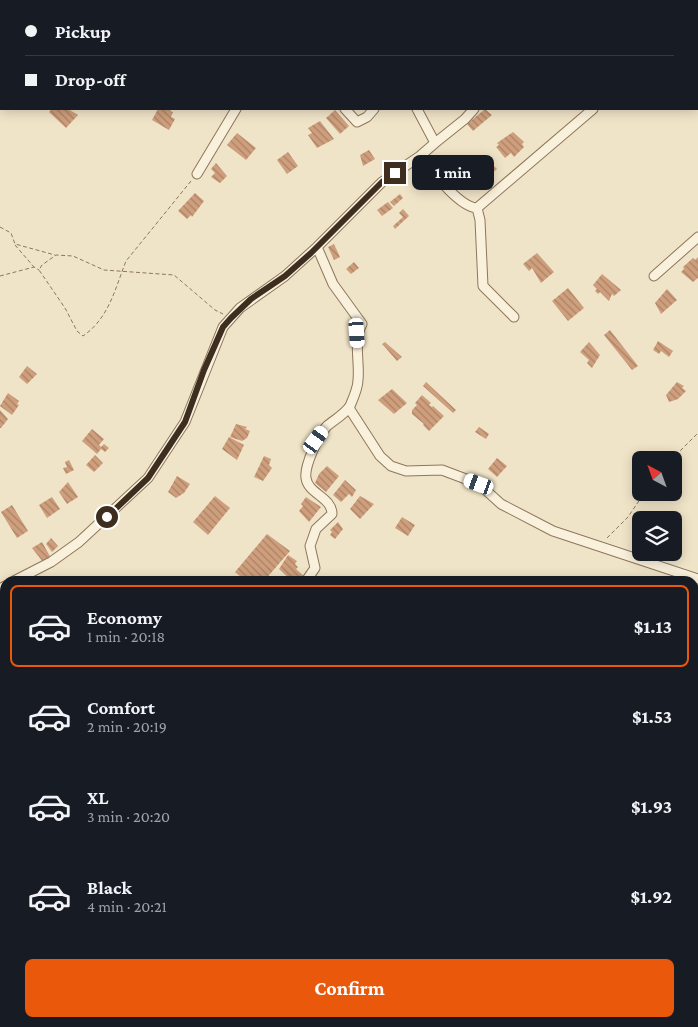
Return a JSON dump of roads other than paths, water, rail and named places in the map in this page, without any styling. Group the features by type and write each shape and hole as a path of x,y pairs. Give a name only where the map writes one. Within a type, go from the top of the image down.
{"street":[{"path":"197,174 235,110"},
{"path":"347,110 357,122 367,117 373,110"},
{"path":"418,110 435,143"},
{"path":"23,576 50,562 79,542 148,478 185,422 204,370 223,327 231,318 251,299 285,276 382,182 420,156 473,110"},
{"path":"420,156 462,202 470,208 477,208 592,110"},
{"path":"477,208 483,286 514,317"},
{"path":"654,276 698,237"},
{"path":"309,576 315,568 310,546 316,529 332,514 329,504 309,486 306,478 306,468 316,440 326,427 349,408 358,382 357,333 362,324 333,284 317,247"},
{"path":"349,408 380,456 391,466 406,471 442,470 479,484 501,504 553,531 689,576"}]}
